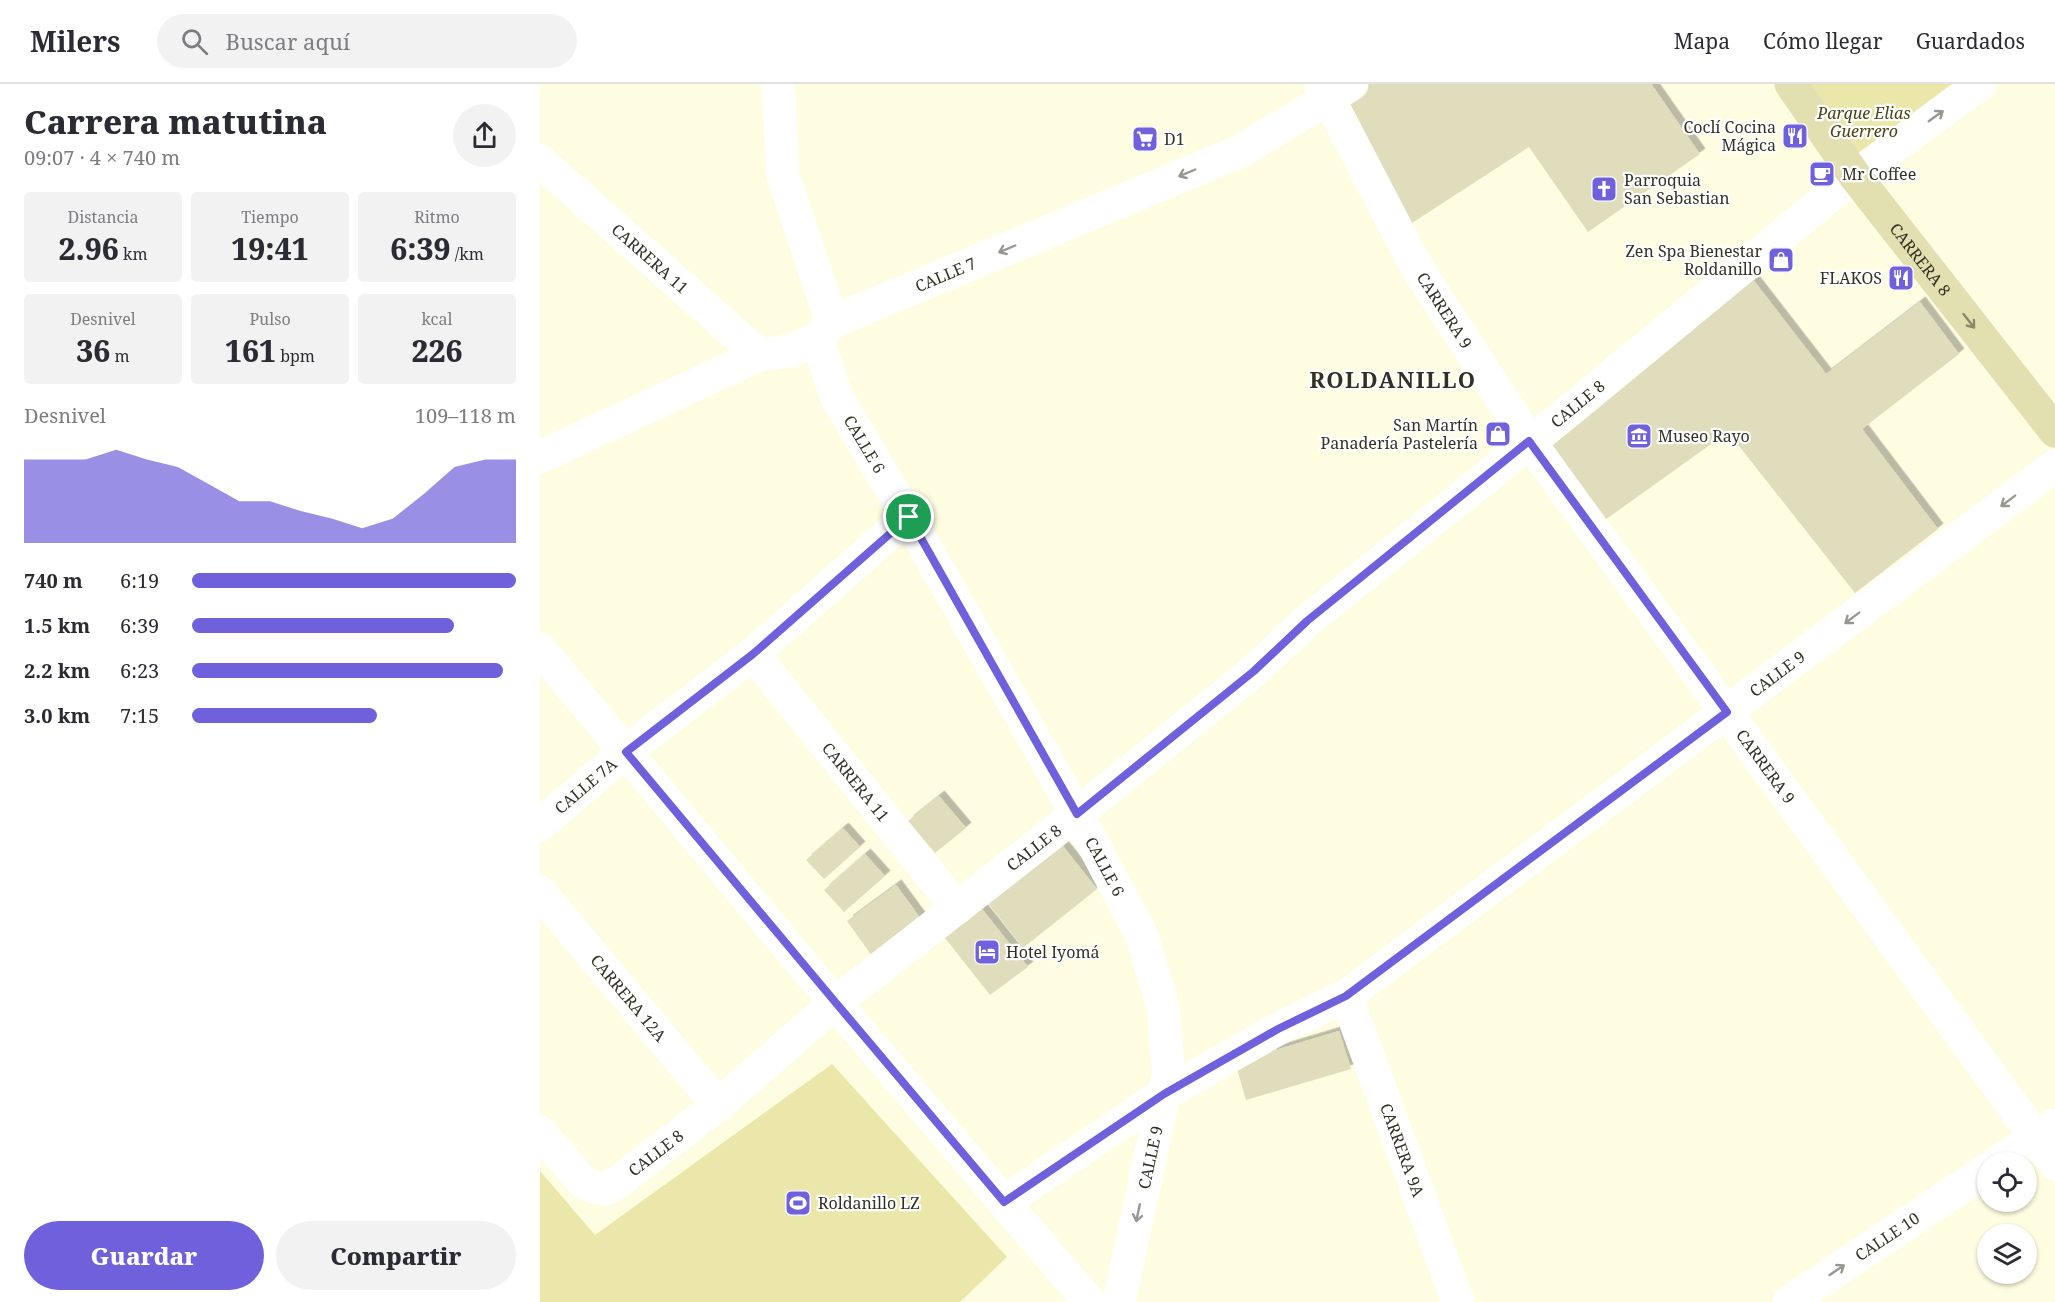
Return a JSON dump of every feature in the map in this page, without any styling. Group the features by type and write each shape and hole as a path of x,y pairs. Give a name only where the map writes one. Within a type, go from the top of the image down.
{"main road":[{"name":"CARRERA 8","path":"1791,84 1855,176 2055,431"}],"street":[{"name":"CALLE 6","path":"778,84 783,175 825,330 837,398 909,517 1077,814 1142,936 1163,1007 1169,1074 1164,1094"},
{"name":"CALLE 8","path":"540,1132 584,1183 606,1189 618,1182 718,1105 836,1003 1077,814 1254,671 1307,621 1855,176 1980,84"},
{"name":"CALLE 7","path":"540,457 759,355 789,351 825,330 1241,151 1291,122 1334,89"},
{"name":"CARRERA 9","path":"1334,89 1416,266 1529,441 1727,712 2046,1131 2055,1164"},
{"name":"CARRERA 11","path":"540,161 759,355"},
{"name":"CALLE 9","path":"1119,1302 1164,1094 1278,1029 1346,996 2055,466"},
{"name":"CALLE 7A","path":"540,825 626,752 753,654 909,517"},
{"path":"540,650 1089,1302"},
{"name":"CARRERA 11","path":"753,654 957,908"},
{"name":"CARRERA 12A","path":"540,892 718,1105"},
{"name":"CARRERA 9A","path":"1346,996 1458,1302"},
{"path":"1004,1202 1164,1094"},
{"path":"2013,1152 2046,1131"},
{"name":"CALLE 10","path":"1789,1302 1977,1176"}],"green space":[{"name":"Parque Elias Guerrero","path":"1791,84 1980,84 1855,176"},
{"name":"Roldanillo LZ","path":"832,1064 1007,1257 960,1302 540,1302 540,1171 595,1235"}],"building":[{"name":"Parroquia San Sebastian","path":"1371,84 1651,84 1700,154 1588,232 1529,147 1412,223 1348,100"},
{"name":"Museo Rayo","path":"1754,281 1826,374 1920,302 1959,354 1862,429 1938,529 1855,593 1728,432 1605,520 1549,440"},
{"path":"939,796 966,828 935,853 908,821"},
{"path":"843,828 860,847 824,879 806,860"},
{"path":"1062,845 1097,889 1023,948 988,903"},
{"path":"865,854 885,876 844,912 824,890"},
{"path":"896,885 921,919 872,956 847,921"},
{"name":"Hotel Iyomá","path":"982,909 1028,967 990,995 945,938"},
{"path":"1339,1031 1351,1069 1246,1100 1235,1062"}],"place":[{"name":"Coclí Cocina Mágica","path":"1795,136"},
{"name":"D1","path":"1145,139"},
{"name":"Mr Coffee","path":"1822,174"},
{"name":"Parroquia San Sebastian","path":"1604,189"},
{"name":"Zen Spa Bienestar Roldanillo","path":"1781,260"},
{"name":"FLAKOS","path":"1901,278"},
{"name":"San Martín Panadería Pastelería","path":"1498,434"},
{"name":"Museo Rayo","path":"1639,436"},
{"name":"Hotel Iyomá","path":"987,952"},
{"name":"Roldanillo LZ","path":"798,1203"}],"district":[{"name":"ROLDANILLO","path":"1393,379"}],"route":[{"path":"1529,441 1727,712 1346,996 1278,1029 1164,1094 1004,1202 626,752 753,654 909,517 1077,814 1254,671 1307,621 1529,441"}]}
